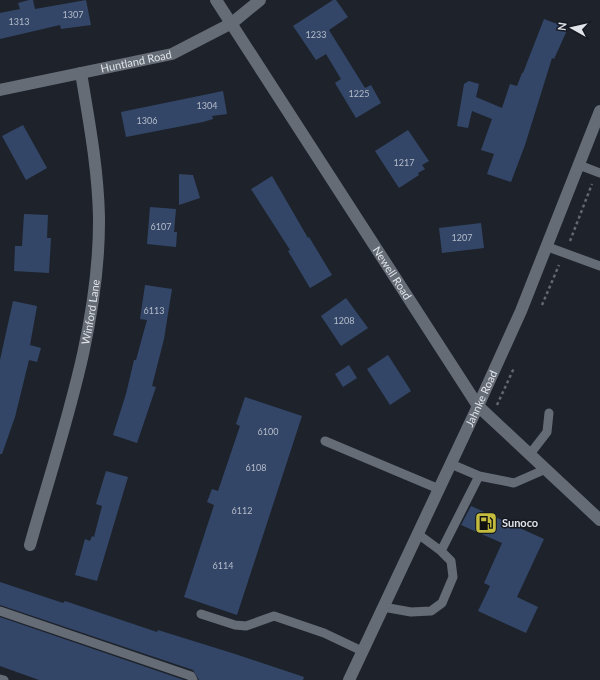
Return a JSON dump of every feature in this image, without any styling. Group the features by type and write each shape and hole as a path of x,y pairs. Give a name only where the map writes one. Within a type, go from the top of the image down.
{"street":[{"name":"Newell Road","path":"216,0 478,406 600,520"},
{"name":"Huntland Road","path":"0,90 172,54 232,23 260,0"},
{"name":"Winford Lane","path":"30,545 81,363 91,318 99,218 95,161 81,73"},
{"name":"Jahnke Road","path":"348,680 478,406 548,247 600,110"}],"lane":[{"path":"579,165 598,173"},
{"path":"548,247 600,266"},
{"path":"530,454 547,432 549,413"},
{"path":"325,441 439,489"},
{"path":"451,464 479,476 514,483 546,469"},
{"path":"441,551 479,476"},
{"path":"383,607 411,612 431,611 442,603 454,577 451,561 441,551 418,534"},
{"path":"0,611 190,676 193,680"},
{"path":"201,614 235,625 246,626 274,616 324,633 362,651"},
{"path":"0,679 4,680"}],"path":[{"path":"539,311 598,173"},
{"path":"492,418 517,361"}],"building":[{"path":"33,0 35,9 86,0 91,25 61,29 60,25 0,39 0,13 20,9 18,3"},
{"path":"333,0 336,0 348,17 329,30 365,88 371,85 381,103 356,118 335,83 341,79 326,54 316,60 293,26"},
{"path":"544,19 568,28 554,59 552,58 525,145 511,182 487,174 494,154 481,150 492,119 472,111 468,128 457,126 464,84 469,81 479,84 476,97 502,108 510,84 517,86"},
{"path":"223,91 227,114 212,116 213,119 203,122 126,137 121,112"},
{"path":"23,125 47,168 26,180 2,136"},
{"path":"408,130 429,161 422,165 425,169 418,173 419,175 399,188 375,151"},
{"path":"179,174 193,175 200,198 179,205"},
{"path":"272,176 308,238 309,237 332,275 310,288 288,251 290,250 251,189"},
{"path":"150,207 176,209 174,232 177,232 176,247 147,244"},
{"path":"24,214 48,215 47,238 51,238 49,273 14,271 15,246 22,246"},
{"path":"481,223 484,248 442,253 439,228"},
{"path":"145,285 172,289 164,339 152,386 156,387 137,443 113,435 147,320 140,319"},
{"path":"346,298 368,328 341,346 321,316"},
{"path":"13,301 37,306 30,345 41,348 37,362 29,360 15,417 2,454 0,454 0,360"},
{"path":"388,355 411,391 390,405 367,369"},
{"path":"349,365 357,378 343,387 335,374"},
{"path":"245,397 302,416 237,615 184,597 214,505 207,502 212,489 218,491 240,426 236,424"},
{"path":"106,471 128,477 97,581 75,575 85,539 90,541 92,536 94,537 102,506 96,504"},
{"path":"471,506 544,539 517,597 538,607 526,633 478,611 490,586 484,583 502,543 461,525"},
{"path":"0,582 63,603 65,601 157,632 158,630 235,654 304,677 303,680 199,680 193,670 0,605"},
{"path":"0,617 184,680 39,680 0,666"}],"place":[{"name":"Sunoco","path":"486,523"}]}
